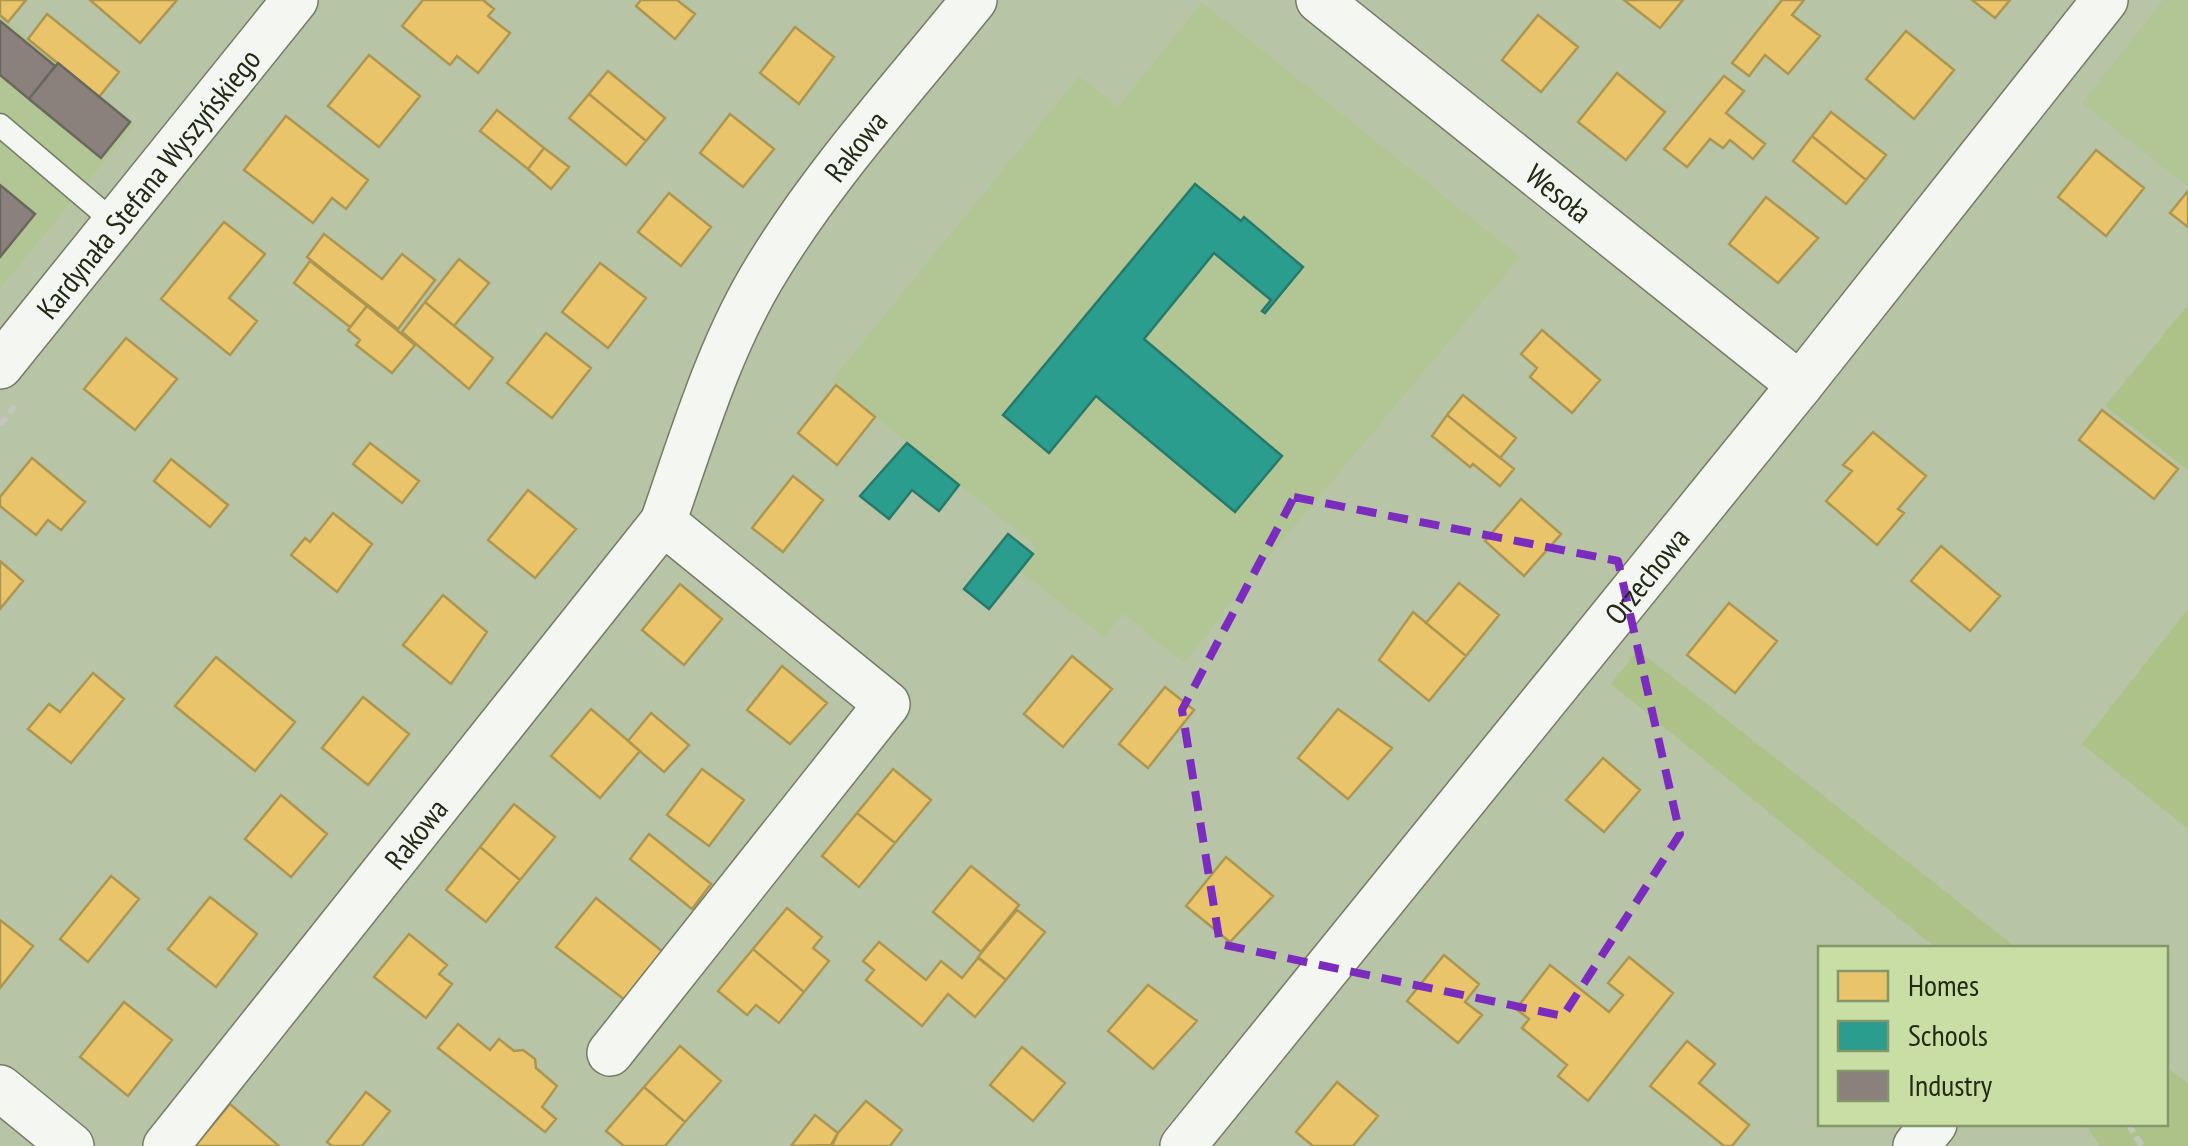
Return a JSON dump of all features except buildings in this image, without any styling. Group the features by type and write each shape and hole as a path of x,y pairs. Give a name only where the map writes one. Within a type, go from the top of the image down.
{"street":[{"name":"Rakowa","path":"166,1146 663,522 706,401 766,268 827,183 974,0"},
{"name":"Wesoła","path":"1319,0 1800,385"},
{"name":"Orzechowa","path":"1183,1146 1800,385 2105,0"},
{"name":"Kardynała Stefana Wyszyńskiego","path":"0,366 283,4"},
{"path":"610,1053 886,704 663,522"},
{"path":"0,1088 71,1146"},
{"path":"1916,1146 1932,1126"}],"lane":[{"path":"0,125 116,222"}],"highlighted area":[{"path":"1294,497 1618,561 1680,834 1563,1016 1220,944 1182,710"}],"shaded area":[{"path":"2163,0 2188,0 2188,187 2082,103"},
{"path":"1202,2 1520,257 1184,663 1124,614 1104,637 1020,571 1037,547 831,381 1079,76 1118,107"},
{"path":"0,15 135,124 0,289"},
{"path":"2188,305 2188,470 2105,406"},
{"path":"2188,609 2188,829 2082,744"},
{"path":"1638,650 2014,946 1934,946 1611,684"},
{"path":"2168,1068 2188,1084 2188,1146 2100,1146 2086,1126 2168,1126"}]}
